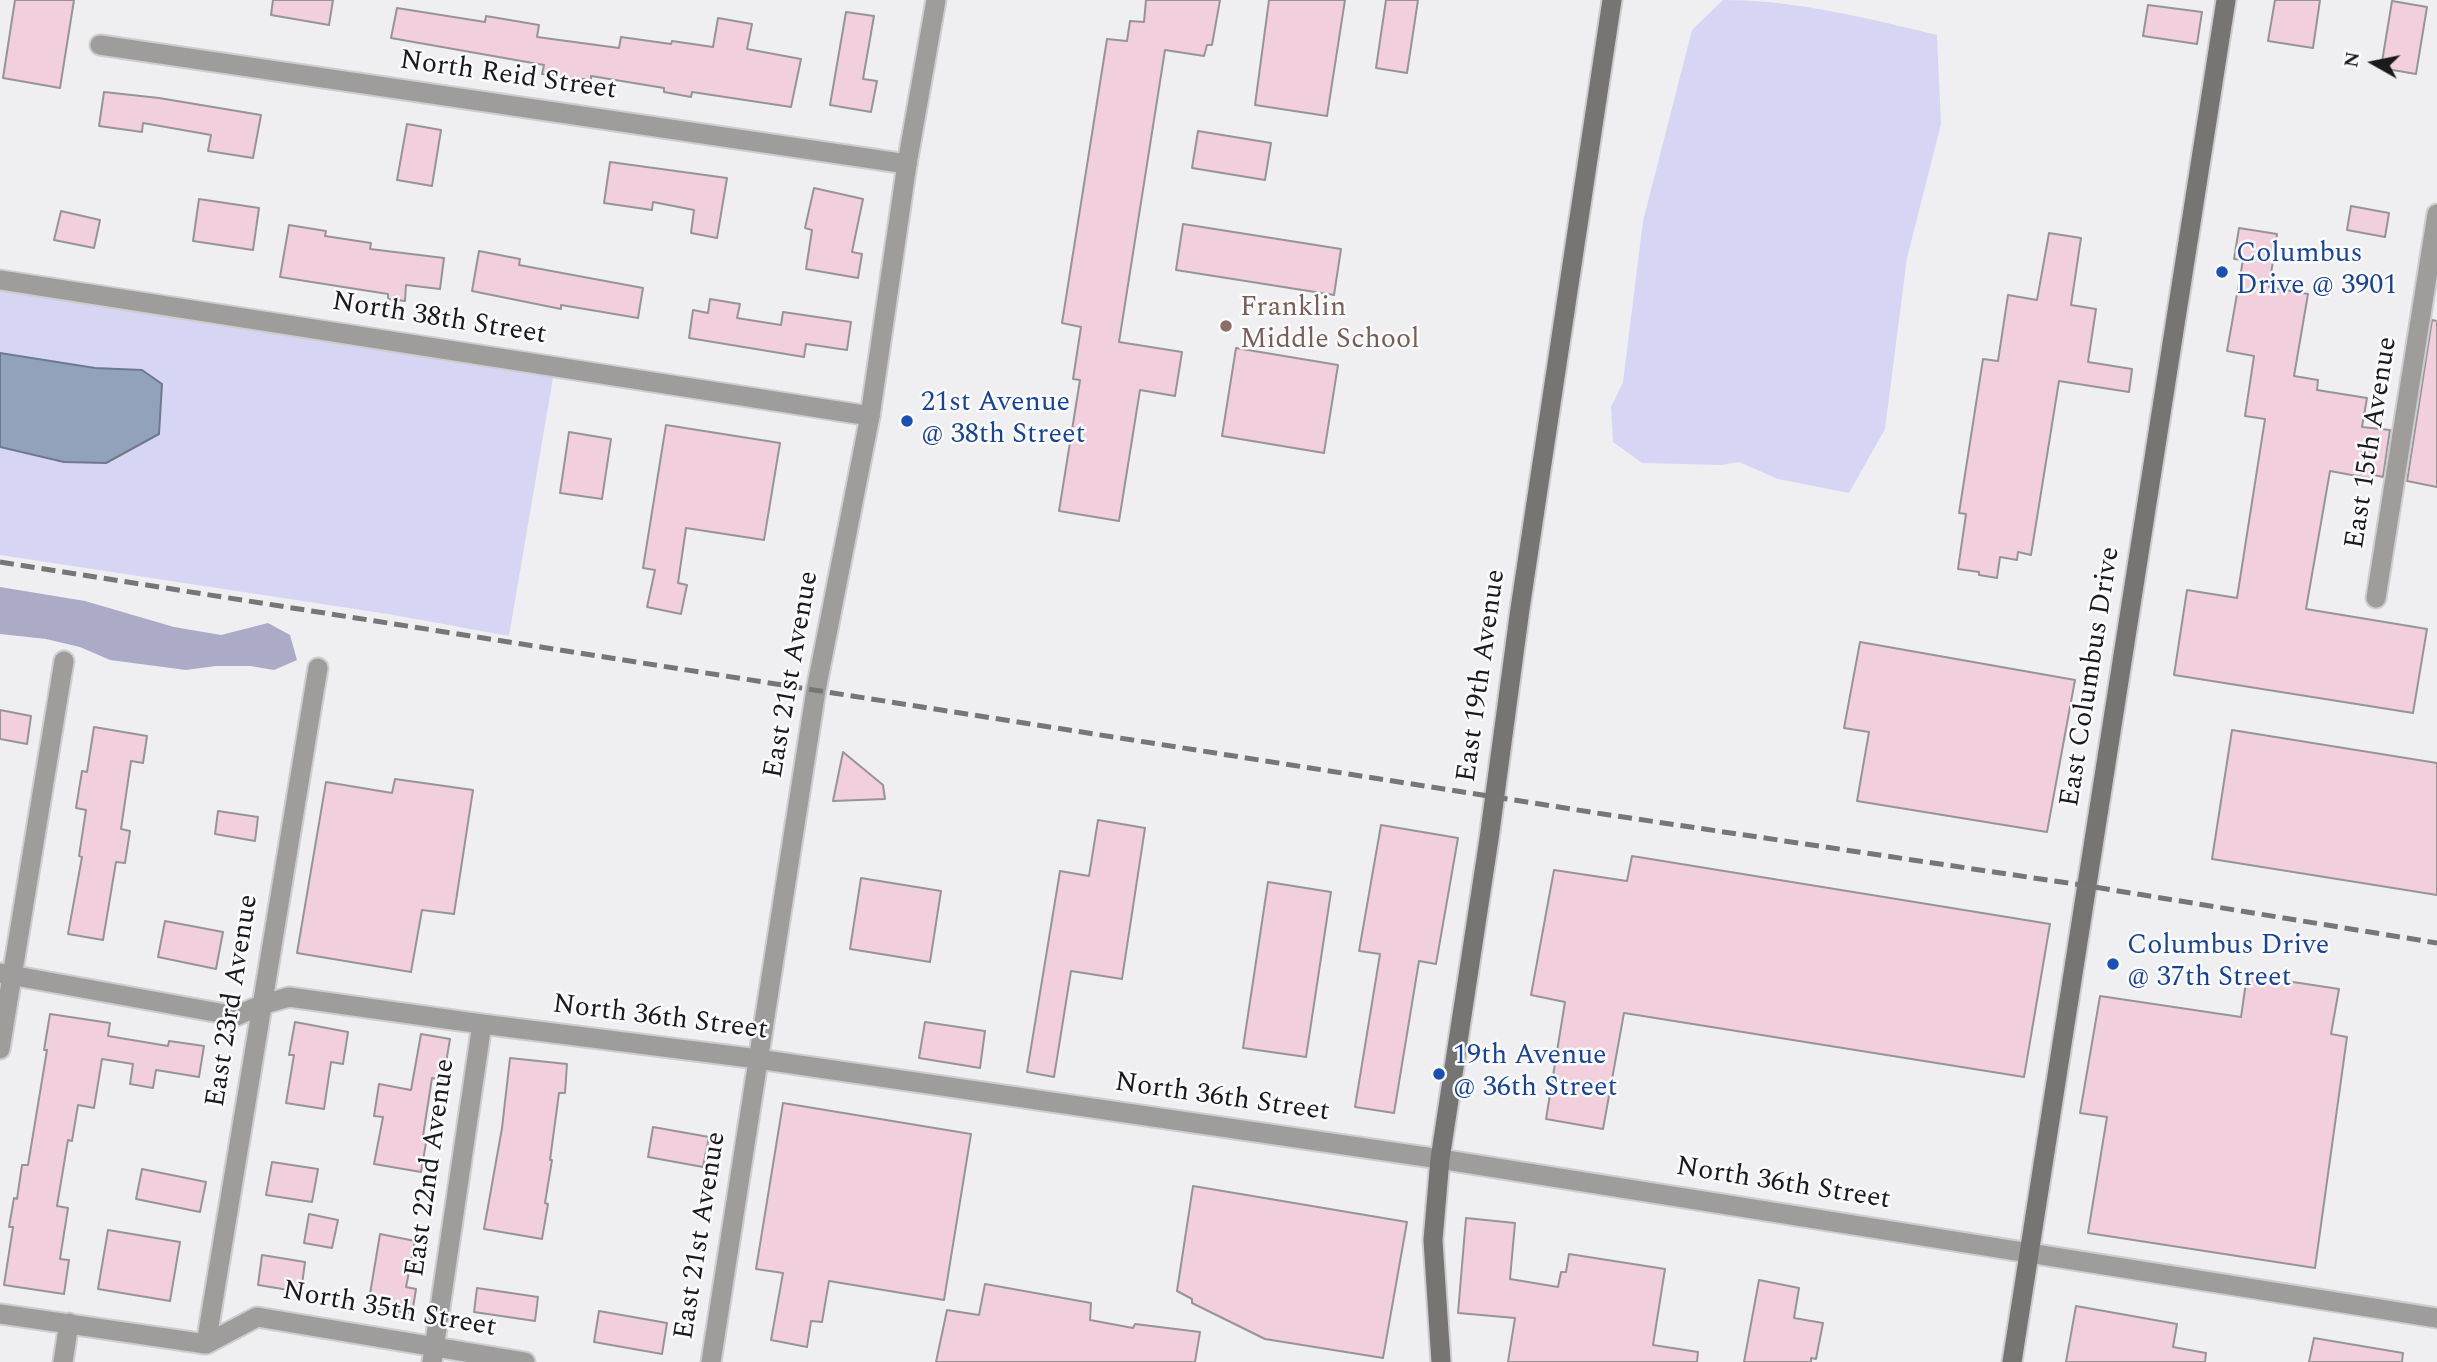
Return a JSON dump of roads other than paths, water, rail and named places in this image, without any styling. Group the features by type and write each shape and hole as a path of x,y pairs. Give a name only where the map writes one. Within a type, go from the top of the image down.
{"main road":[{"name":"East 19th Avenue","path":"1441,1362 1433,1240 1440,1159 1612,0"},
{"name":"East Columbus Drive","path":"2012,1362 2227,0"}],"street":[{"name":"East 21st Avenue","path":"711,1362 816,691 870,416 907,164 936,0"},
{"name":"North Reid Street","path":"100,45 907,164"},
{"name":"East 15th Avenue","path":"2376,598 2437,214"},
{"name":"North 38th Street","path":"0,280 870,416"},
{"path":"0,1049 6,974 64,661"},
{"name":"East 23rd Avenue","path":"206,1344 318,668"},
{"name":"North 36th Street","path":"6,974 236,1016 289,997 758,1059 1440,1159 2437,1318"},
{"name":"East 22nd Avenue","path":"433,1354 482,1024"},
{"path":"0,1314 206,1344"},
{"name":"North 35th Street","path":"206,1344 257,1317 433,1354 525,1362"},
{"path":"63,1362 69,1324"}],"railway":[{"path":"0,562 1603,814 2088,886 2437,943"}],"place":[{"name":"Columbus Drive @ 3901","path":"2222,272"},
{"name":"Franklin Middle School","path":"1226,326"},
{"name":"21st Avenue @ 38th Street","path":"907,421"},
{"name":"Columbus Drive @ 37th Street","path":"2113,964"},
{"name":"19th Avenue @ 36th Street","path":"1439,1074"}]}
